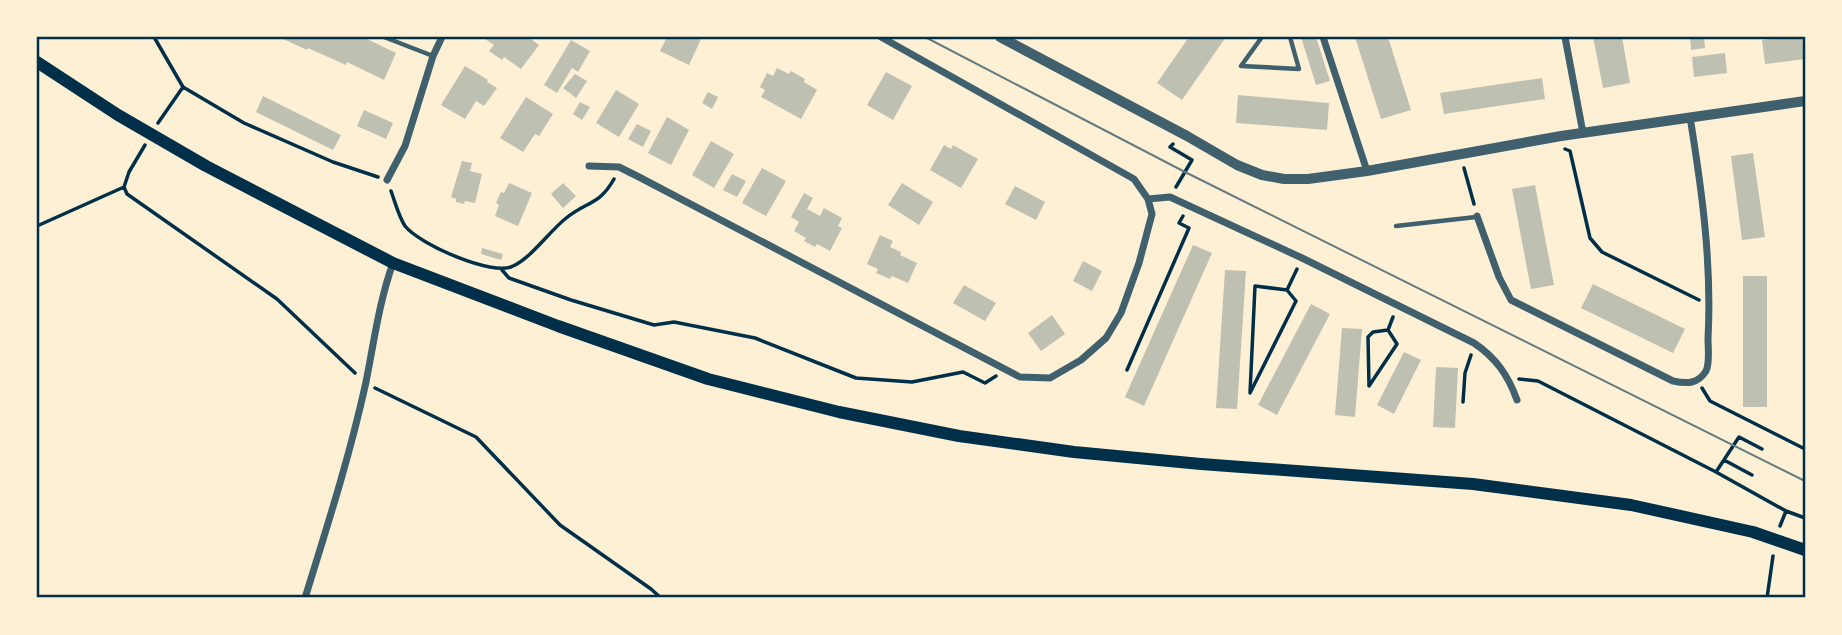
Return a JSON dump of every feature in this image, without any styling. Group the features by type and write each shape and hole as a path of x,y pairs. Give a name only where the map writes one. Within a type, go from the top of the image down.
{"main road":[{"path":"37,62 118,115 206,166 393,263 558,326 708,379 959,436 1074,452 1473,484 1631,505 1754,532 1805,550"}],"street":[{"path":"387,180 405,146 433,56 442,37"},
{"path":"589,166 619,167 1020,377 1050,378 1081,360 1106,338 1121,313 1139,263 1152,214 1148,199 1134,179 881,37"},
{"path":"1000,37 1187,136 1213,153 1262,175 1284,179 1308,179 1367,171 1561,136 1805,101"},
{"path":"1323,37 1367,171"},
{"path":"1565,37 1583,133"},
{"path":"1477,216 1499,277 1511,300 1673,381 1687,384 1698,380 1707,369 1710,305 1704,208 1690,117"},
{"path":"1148,199 1170,197 1302,257 1474,343 1490,354 1508,378 1517,400"},
{"path":"305,598 328,525 393,263"}],"lane":[{"path":"384,37 433,56"},
{"path":"1262,37 1241,66 1299,69 1290,37"},
{"path":"1396,226 1477,216"}],"path":[{"path":"154,37 183,87 255,128 333,162 387,180 404,225 416,236 459,257 502,270 509,278 654,325 674,322 755,338 856,378 912,382 963,372 985,383 1005,370"},
{"path":"170,104 183,87"},
{"path":"1561,136 1563,149 1570,151 1590,237 1602,252 1710,305"},
{"path":"1170,197 1192,160 1170,147 1172,143 1209,162 1213,153"},
{"path":"1460,154 1477,216"},
{"path":"502,270 516,265 565,219 597,201 607,192 619,167"},
{"path":"129,172 124,187 127,194 278,299 365,383 476,437 560,525 661,598"},
{"path":"37,226 124,187"},
{"path":"1127,370 1189,228 1179,223 1188,205"},
{"path":"1287,290 1302,257"},
{"path":"1255,286 1287,290 1296,302 1250,393 1255,286"},
{"path":"1388,330 1398,305"},
{"path":"1388,330 1397,344 1369,386 1368,337 1373,332 1388,330"},
{"path":"1463,402 1465,373 1474,343"},
{"path":"1508,378 1538,381 1786,511 1805,518"},
{"path":"1698,380 1710,401 1805,449"},
{"path":"1716,472 1739,437 1762,449"},
{"path":"1724,460 1752,475"},
{"path":"1780,528 1786,511"},
{"path":"1768,598 1773,556"}],"building":[{"path":"279,37 363,37 396,53 384,80 347,62 346,65"},
{"path":"482,37 528,37 539,45 521,69 504,57 502,60 489,51 494,45"},
{"path":"667,37 702,37 689,65 660,51"},
{"path":"1189,37 1226,37 1182,100 1157,83"},
{"path":"1301,37 1316,37 1330,81 1316,85"},
{"path":"1355,37 1388,37 1411,110 1381,119"},
{"path":"1593,37 1622,37 1630,83 1603,88"},
{"path":"1690,37 1704,37 1705,48 1691,50"},
{"path":"1802,37 1805,59 1765,64 1762,40"},
{"path":"571,40 590,51 578,72 572,68 557,93 544,85"},
{"path":"1725,53 1727,73 1694,77 1692,57"},
{"path":"465,66 497,88 484,106 476,101 465,119 441,105"},
{"path":"777,68 789,74 791,71 817,90 801,119 761,97 765,90 760,87 767,73 773,76"},
{"path":"886,72 912,86 893,120 867,105"},
{"path":"575,74 587,81 576,98 563,88"},
{"path":"1542,78 1545,99 1444,114 1440,93"},
{"path":"616,90 639,104 619,137 596,123"},
{"path":"708,92 718,97 712,109 702,103"},
{"path":"1238,95 1329,103 1327,130 1236,123"},
{"path":"263,96 341,135 333,150 256,112"},
{"path":"526,97 553,114 539,136 535,134 523,152 500,138"},
{"path":"580,102 590,107 582,120 573,114"},
{"path":"364,110 393,123 386,139 357,126"},
{"path":"667,117 689,130 671,165 648,153"},
{"path":"637,124 651,131 643,147 628,139"},
{"path":"711,141 734,154 714,188 692,175"},
{"path":"944,145 951,149 953,145 978,159 961,188 930,170"},
{"path":"1753,153 1765,237 1742,240 1731,156"},
{"path":"462,161 472,163 470,171 482,174 475,203 456,202 456,199 451,197"},
{"path":"762,168 786,181 766,216 742,203"},
{"path":"732,174 746,181 737,197 723,190"},
{"path":"509,183 532,193 518,226 495,216 499,205 496,203"},
{"path":"563,183 576,196 563,208 551,194"},
{"path":"902,183 933,202 919,225 888,205"},
{"path":"1535,185 1554,285 1531,289 1512,189"},
{"path":"1015,186 1045,202 1036,220 1005,204"},
{"path":"804,193 813,198 807,209 820,216 824,208 842,218 838,226 842,228 830,251 804,241 806,238 794,231 799,222 791,217"},
{"path":"880,235 893,241 890,247 901,252 900,255 917,263 908,283 876,273 878,269 867,264"},
{"path":"1193,245 1212,253 1144,406 1125,397"},
{"path":"482,248 503,254 501,260 481,254"},
{"path":"1083,261 1102,271 1092,291 1073,281"},
{"path":"1225,270 1246,271 1237,409 1216,408"},
{"path":"1743,276 1767,276 1767,407 1743,407"},
{"path":"1593,284 1685,329 1673,353 1581,308"},
{"path":"964,285 996,303 985,321 953,303"},
{"path":"1311,304 1330,314 1277,415 1258,405"},
{"path":"1052,315 1065,334 1041,351 1028,333"},
{"path":"1342,328 1362,329 1355,417 1335,415"},
{"path":"1404,352 1421,360 1394,414 1377,405"},
{"path":"1436,367 1458,368 1455,428 1433,427"}],"tram line":[{"path":"925,37 1185,172 1805,481"}]}
